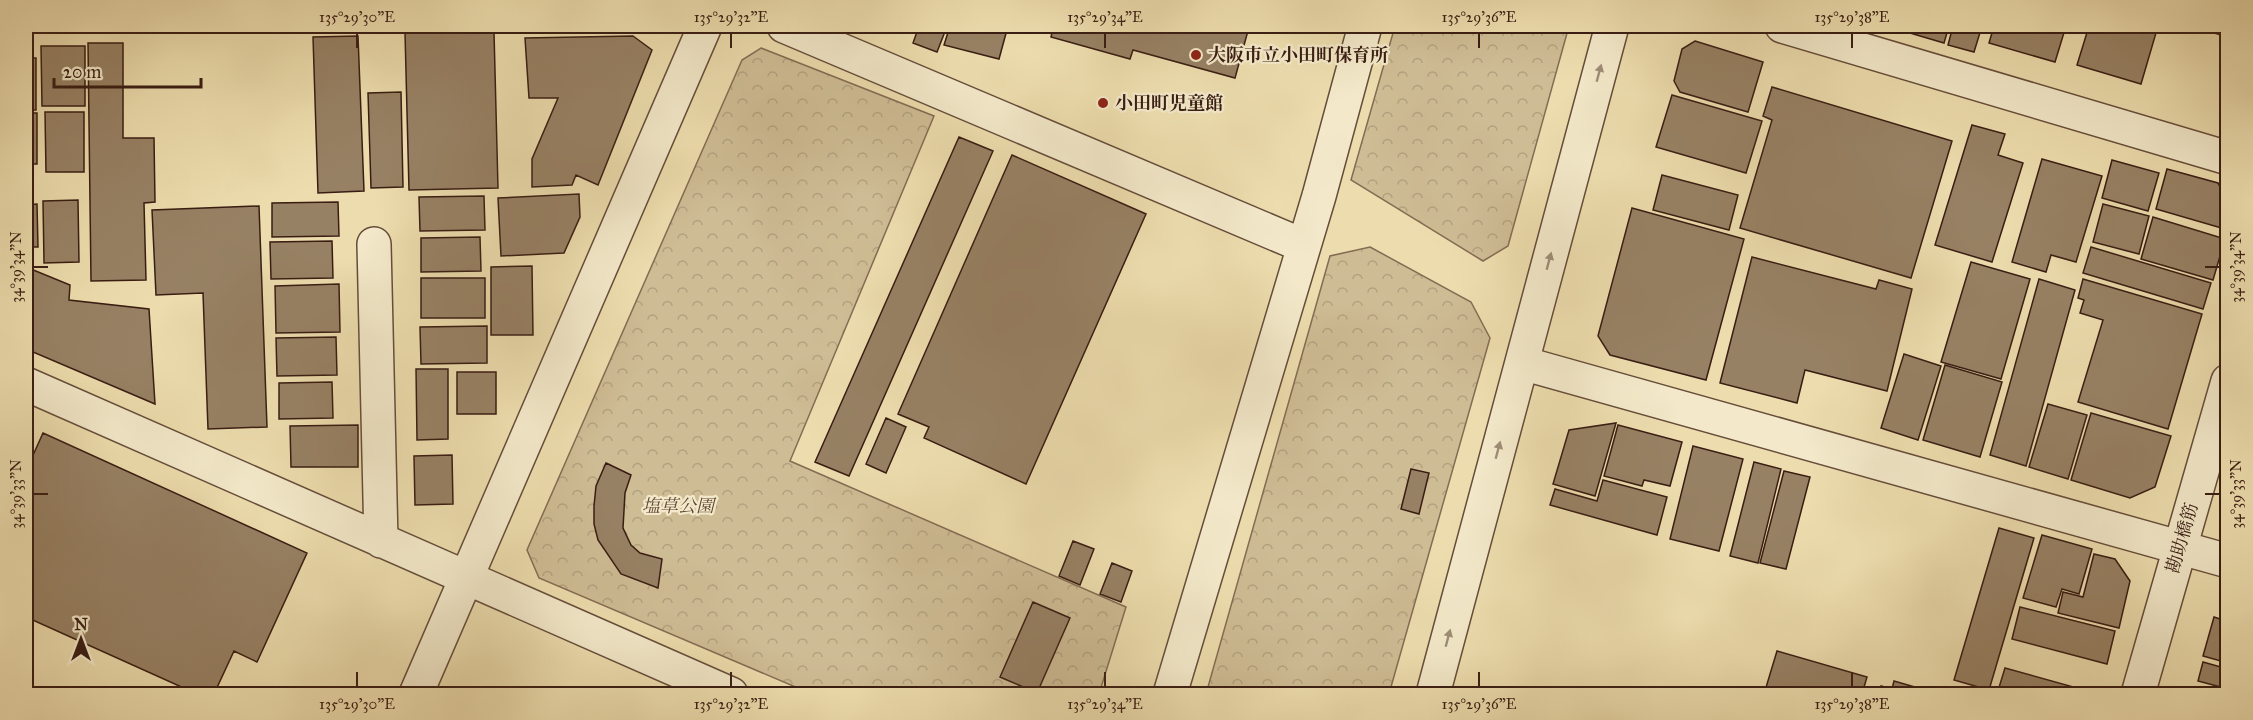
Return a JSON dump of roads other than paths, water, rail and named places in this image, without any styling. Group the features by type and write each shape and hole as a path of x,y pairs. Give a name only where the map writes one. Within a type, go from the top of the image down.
{"street":[{"path":"416,694 705,26"},
{"path":"784,26 1304,246"},
{"path":"1170,694 1304,246 1365,26"},
{"path":"1433,694 1612,26"},
{"path":"1782,26 2228,158"},
{"path":"374,244 381,541"},
{"path":"1522,363 2228,561"},
{"name":"勘助橋筋","path":"2138,694 2228,381"},
{"path":"26,384 730,694"}],"place":[{"name":"大阪市立小田町保育所","path":"1196,55"},
{"name":"小田町児童館","path":"1103,103"}],"park label":[{"name":"塩草公園","path":"678,506"}]}
